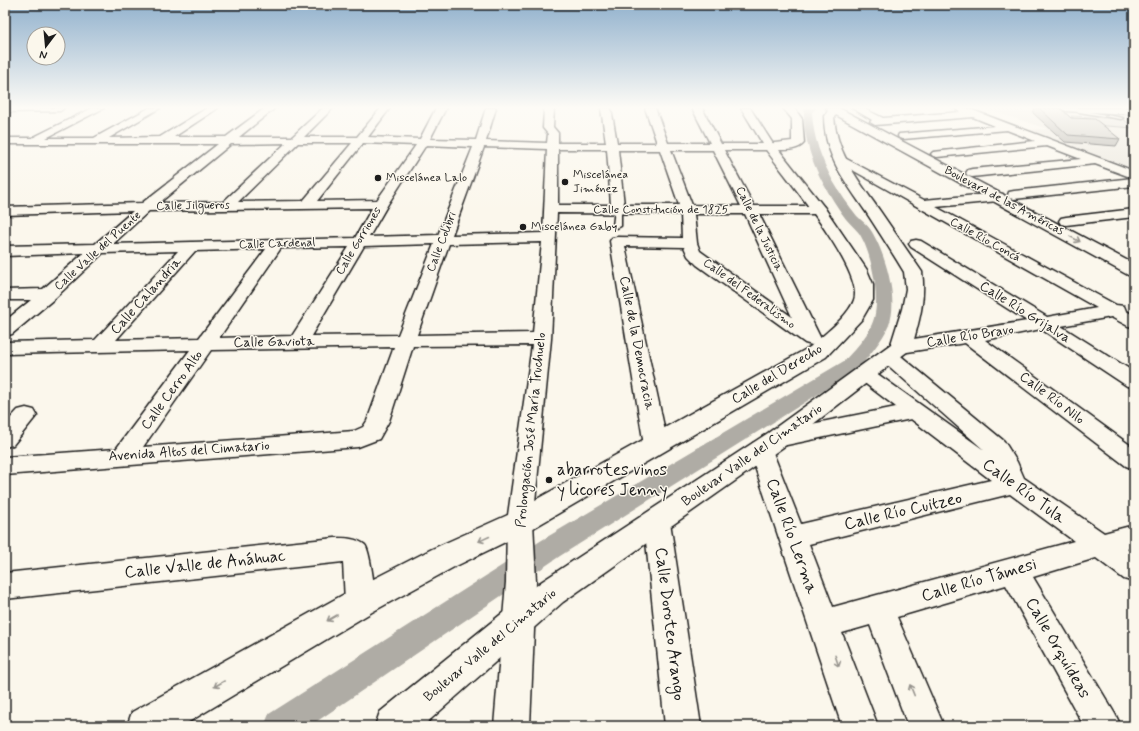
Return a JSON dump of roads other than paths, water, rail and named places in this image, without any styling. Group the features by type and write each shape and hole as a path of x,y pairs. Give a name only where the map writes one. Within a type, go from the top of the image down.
{"main road":[{"path":"770,147 789,146 798,142"},
{"path":"832,142 837,157 850,178 913,272 915,289 912,309 895,352"},
{"name":"Boulevard de las Américas","path":"905,142 998,197 1134,271"},
{"name":"Boulevard de las Américas","path":"915,142 1134,258"},
{"name":"Calle del Derecho","path":"519,529 815,345 852,319 864,300 864,284 858,270 819,210 770,147"},
{"name":"Boulevar Valle del Cimatario","path":"394,726 552,592 657,522 769,444 895,352"},
{"path":"146,726 360,602 443,558 519,529"}],"street":[{"path":"12,150 29,142"},
{"name":"Calle Valle del Puente","path":"5,330 49,294 147,207 224,142"},
{"path":"226,206 294,142"},
{"path":"307,205 359,142"},
{"name":"Calle Gorriones","path":"298,342 381,204 423,142"},
{"path":"429,142 496,142"},
{"name":"Prolongación José María Truchuelo","path":"512,726 521,582 519,529 542,339 550,237 552,142"},
{"path":"583,142 612,145 770,147"},
{"name":"Calle del Federalismo","path":"663,142 687,210 690,243 693,253 702,262 815,345"},
{"name":"Calle de la Justicia","path":"715,142 750,210 815,345"},
{"name":"Calle del Derecho","path":"767,142 770,147"},
{"name":"Calle Colibri","path":"371,433 378,421 405,340 480,143"},
{"path":"937,154 1049,143 1134,175"},
{"name":"Calle de la Democracia","path":"612,145 618,209"},
{"name":"Calle Río Concá","path":"837,157 1134,322"},
{"path":"972,173 1097,161"},
{"path":"1014,195 1134,182"},
{"path":"921,204 998,197"},
{"name":"Calle Jilgueros","path":"5,211 147,207 381,204"},
{"name":"Calle Constitución de 1825","path":"550,209 819,210"},
{"path":"1066,221 1134,213"},
{"path":"1116,215 1134,223"},
{"path":"617,234 690,243"},
{"name":"Calle de la Democracia","path":"617,234 656,445"},
{"name":"Calle Cardenal","path":"5,251 550,237"},
{"name":"Calle Cerro Alto","path":"124,456 277,244"},
{"name":"Calle Río Grijalva","path":"916,244 1134,381"},
{"name":"Calle Calandria","path":"100,346 191,246"},
{"path":"5,295 49,294"},
{"name":"Calle Río Bravo","path":"895,352 1134,307"},
{"name":"Calle Río Nilo","path":"969,337 1134,460"},
{"name":"Calle Gaviota","path":"5,348 405,340 542,339"},
{"path":"895,352 996,447 1005,462 1014,484"},
{"name":"Calle Río Tula","path":"865,374 1099,546 1134,570"},
{"path":"769,444 914,411"},
{"path":"5,439 26,415"},
{"name":"Avenida Altos del Cimatario","path":"5,466 358,439 371,433"},
{"name":"Calle Río Lerma","path":"769,444 793,537 860,726"},
{"name":"Calle Río Cuitzeo","path":"793,537 1014,484"},
{"name":"Calle Doroteo Arango","path":"657,522 683,726"},
{"name":"Calle Río Támesi","path":"824,624 1134,536"},
{"name":"Calle Valle de Anáhuac","path":"5,586 335,550 348,550 356,554 360,602"},
{"name":"Calle Orquídeas","path":"1013,570 1103,726"},
{"path":"880,609 926,726"}],"lane":[{"name":"Calle de la Democracia","path":"617,234 618,209"}],"waterway":[{"path":"281,726 551,548 851,365 869,343 882,320 884,294 883,280 865,232 852,218 835,194 821,168 812,142"}],"place":[{"name":"Miscelánea Lalo","path":"378,178"},
{"name":"Miscelánea Jiménez","path":"565,182"},
{"name":"Miscelánea Gaby","path":"523,227"},
{"name":"abarrotes vinos y licores Jenny","path":"549,480"}]}
